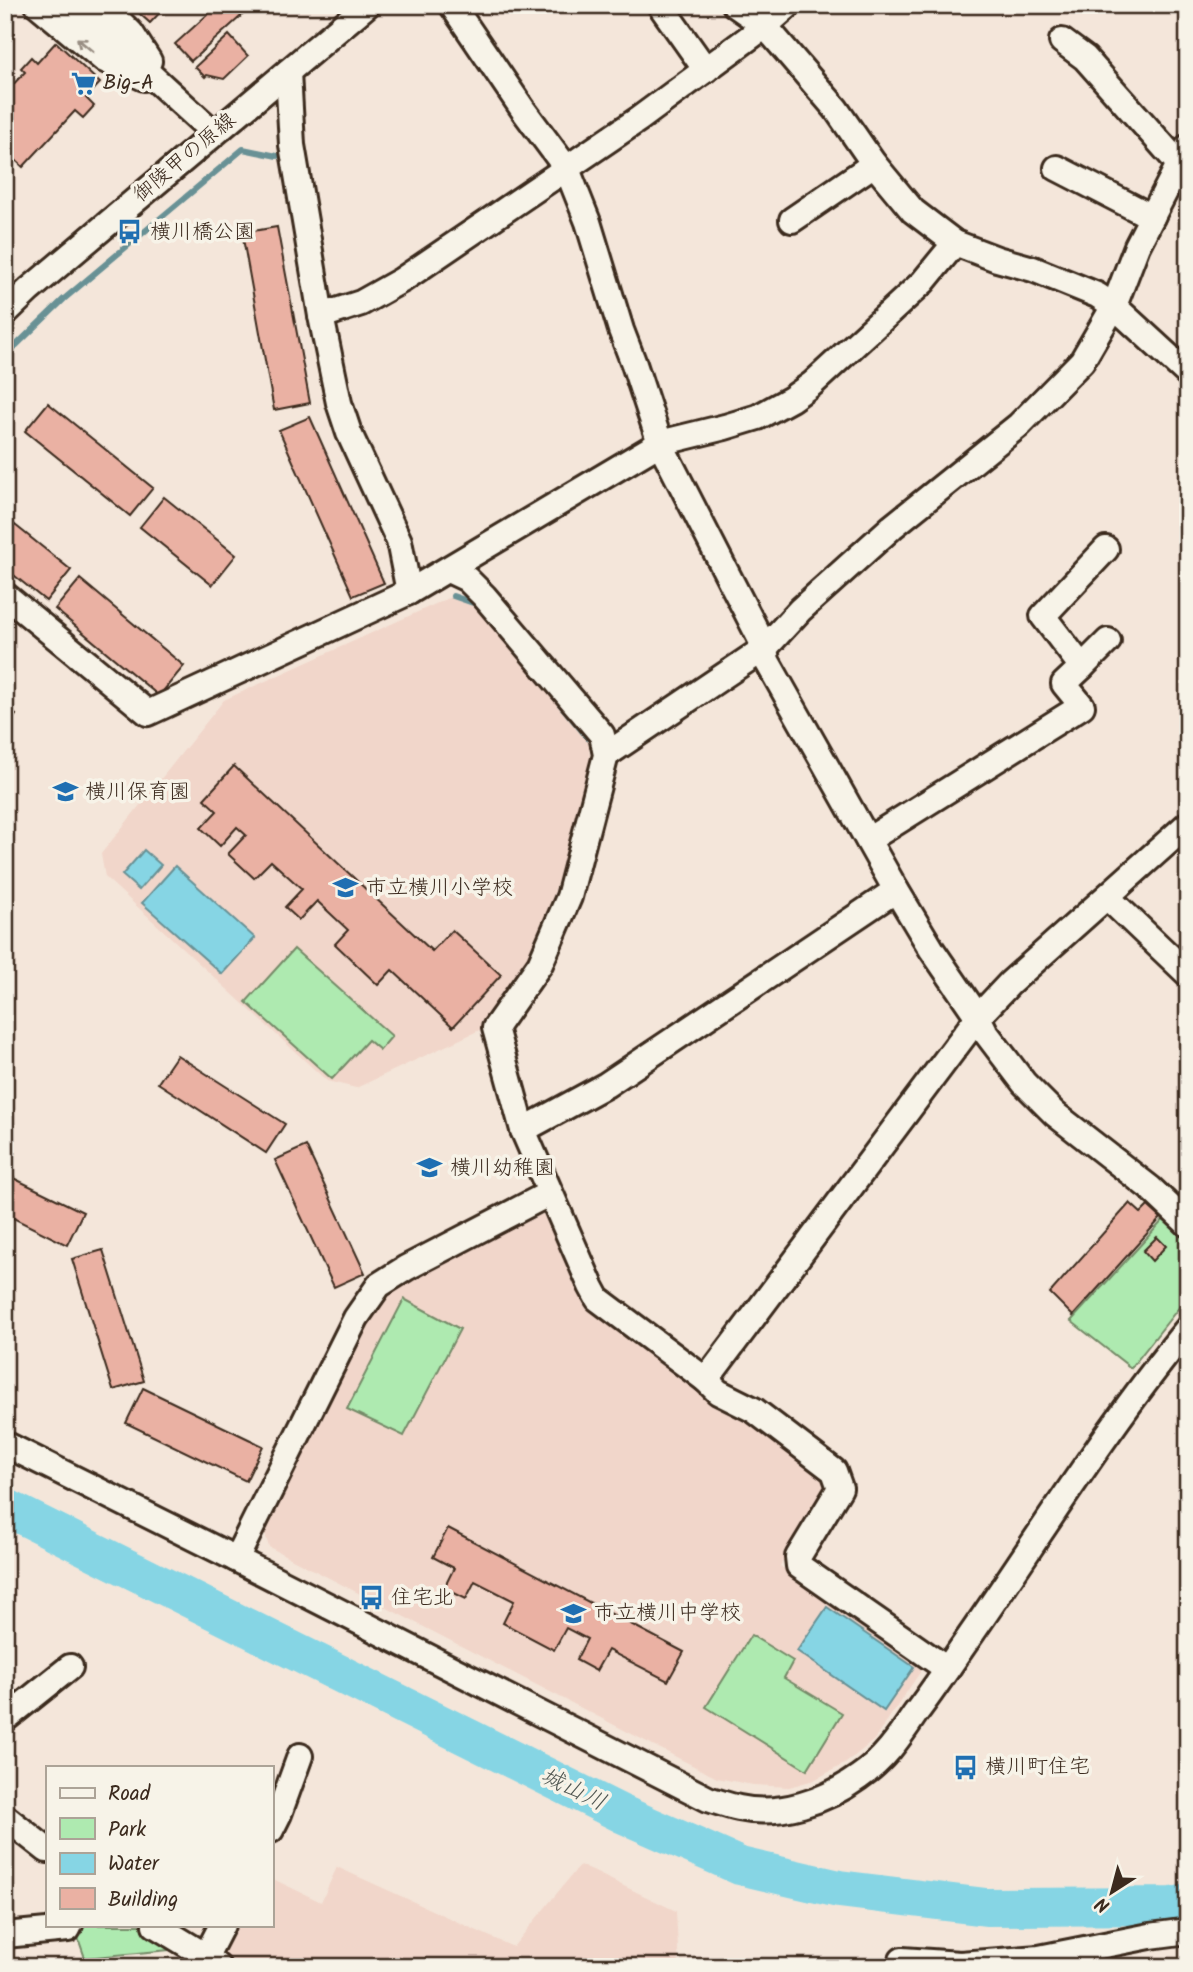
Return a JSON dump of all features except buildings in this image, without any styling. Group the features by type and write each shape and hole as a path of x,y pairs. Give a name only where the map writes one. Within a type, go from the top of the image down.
{"street":[{"path":"38,5 103,60 166,88"},
{"path":"74,5 214,133"},
{"path":"103,5 131,33 166,88"},
{"name":"御陵甲の原線","path":"5,313 367,5"},
{"path":"452,5 567,169 588,222 660,443 765,648 767,661 932,950 986,1033 1024,1083 1055,1114 1150,1188 1188,1224"},
{"path":"660,5 706,70"},
{"path":"734,5 765,26 836,109 874,164 913,211 955,243 1033,269 1097,295 1114,306 1188,374"},
{"path":"321,316 361,303 402,280 567,169 706,70 789,5"},
{"path":"606,754 765,648 800,610 891,527 1019,425 1082,361 1114,306 1137,246 1183,155 1085,58 1062,41"},
{"path":"288,72 292,145 321,316 339,403 349,433 399,541 409,592"},
{"path":"792,220 874,164"},
{"path":"1057,169 1152,217"},
{"path":"5,596 148,713 409,592 660,443 758,417 791,399 812,384 923,282 955,243"},
{"path":"1083,667 1043,616 1108,549"},
{"path":"448,570 467,579 484,596 602,734 606,754 569,897 540,964 495,1028 523,1130 583,1272 598,1298 718,1392 754,1410 834,1471 840,1488 798,1557 799,1566 947,1670"},
{"path":"868,840 1083,706 1064,684 1108,641"},
{"path":"706,1380 978,1017 1010,983 1188,824"},
{"path":"523,1130 606,1085 896,890"},
{"path":"1107,897 1188,974"},
{"path":"236,1559 356,1318 379,1285 406,1268 551,1193"},
{"path":"5,1444 708,1799 741,1808 789,1808 812,1802 857,1779 874,1767 892,1747 1139,1388 1188,1328"},
{"path":"5,1719 71,1667"},
{"path":"273,1826 300,1756"},
{"path":"5,1817 46,1849"},
{"path":"5,1935 68,1929 70,1926"},
{"path":"157,1926 212,1961 222,1926"},
{"path":"902,1960 960,1964 1039,1958 1188,1931"}],"shaded area":[{"path":"453,596 476,604 588,738 591,769 546,920 526,969 484,1028 356,1088 327,1081 105,877 101,854 224,700"},
{"path":"543,1214 587,1302 601,1316 717,1405 752,1425 821,1476 827,1489 780,1566 925,1665 874,1740 846,1763 814,1780 789,1787 753,1785 717,1778 269,1547 264,1531 372,1316 390,1291 415,1275"},
{"path":"580,1865 676,1911 679,1967 229,1967 217,1956 232,1926 273,1926 273,1879 321,1902 337,1867 513,1947"}],"green space":[{"path":"294,949 392,1036 380,1050 368,1040 332,1079 246,1002"},
{"path":"1165,1218 1188,1241 1188,1296 1131,1368 1071,1321"},
{"path":"404,1299 460,1329 404,1436 347,1409"},
{"path":"751,1635 793,1661 784,1678 842,1713 807,1770 706,1707"},
{"path":"79,1926 145,1926 180,1949 85,1958 76,1932"}],"water":[{"path":"144,850 161,865 139,890 122,875"},
{"path":"175,866 255,938 222,974 142,903"},
{"path":"827,1607 914,1667 884,1711 797,1651"}],"waterway":[{"path":"5,356 64,299 243,149 277,156"},
{"path":"453,596 476,604 479,608"},
{"path":"560,704 588,738"},
{"name":"城山川","path":"5,1507 622,1814 740,1866 839,1889 986,1907 1172,1906 1188,1903"}],"place":[{"name":"Big-A","path":"83,83"},
{"name":"横川橋公園","path":"130,232"},
{"name":"横川保育園","path":"65,792"},
{"name":"市立横川小学校","path":"346,888"},
{"name":"横川幼稚園","path":"430,1168"},
{"name":"住宅北","path":"371,1598"},
{"name":"市立横川中学校","path":"574,1613"},
{"name":"横川町住宅","path":"965,1767"}]}
